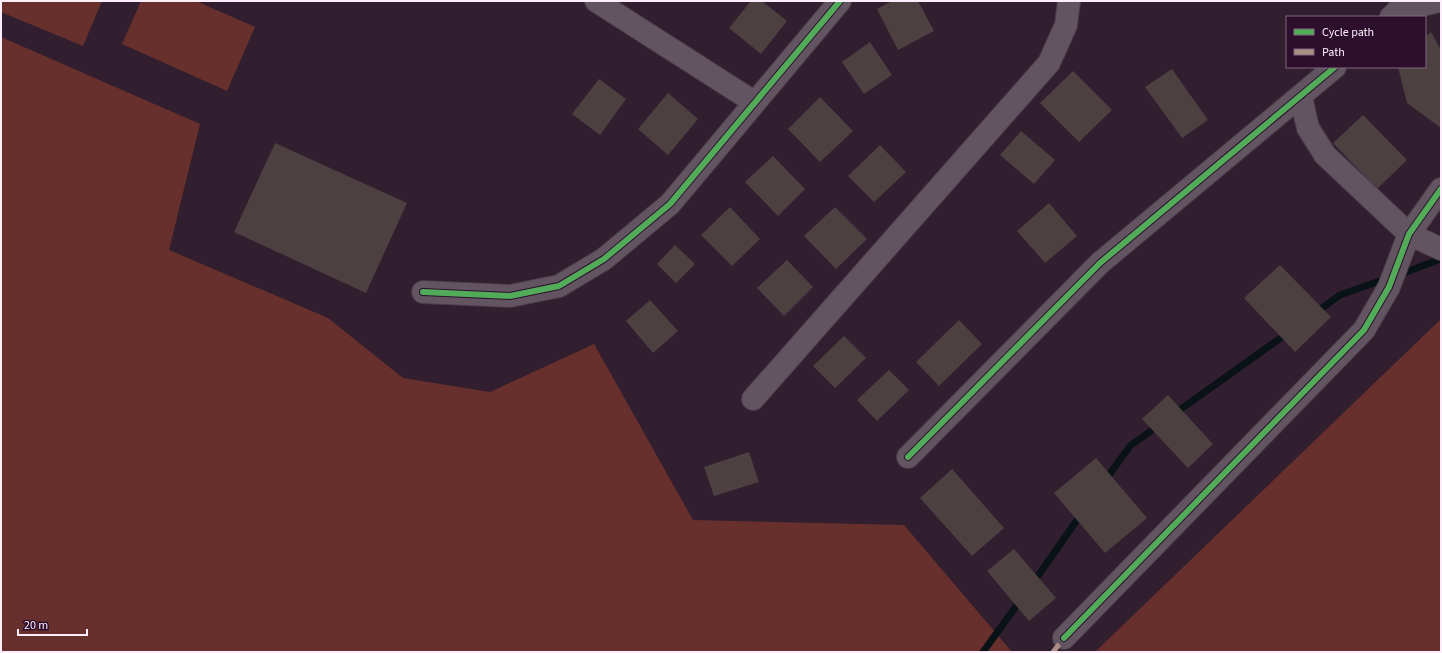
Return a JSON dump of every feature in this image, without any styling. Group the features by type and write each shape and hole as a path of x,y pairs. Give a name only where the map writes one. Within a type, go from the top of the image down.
{"street":[{"path":"596,1 754,102"},
{"path":"423,292 510,296 559,286 604,259 670,204 840,1"},
{"path":"753,399 1049,63 1066,25 1069,1"},
{"path":"1395,10 1439,1"},
{"path":"908,457 1100,263 1301,97 1334,68"},
{"path":"1301,97 1308,128 1325,155 1409,234 1441,249"},
{"path":"1064,638 1364,330 1390,287 1409,234 1441,189"}],"shaded area":[{"path":"2,1 102,1 83,46 1,12"},
{"path":"141,1 196,1 255,27 227,91 122,44"},
{"path":"1,37 200,124 169,250 328,318 403,378 490,392 594,344 693,520 904,525 1012,652 1,652"},
{"path":"1441,319 1441,652 1095,652"}],"building":[{"path":"751,1 762,1 787,21 761,54 729,28"},
{"path":"892,1 918,1 934,31 898,50 877,9"},
{"path":"1431,32 1441,50 1441,128 1407,103 1398,68 1426,68 1426,36"},
{"path":"870,42 892,75 864,94 842,62"},
{"path":"1172,69 1208,120 1182,138 1145,87"},
{"path":"1073,71 1112,110 1079,142 1040,103"},
{"path":"599,79 626,99 600,135 572,114"},
{"path":"668,93 698,119 668,155 638,129"},
{"path":"820,97 853,131 820,162 788,129"},
{"path":"1363,115 1407,160 1377,189 1333,143"},
{"path":"1021,131 1055,160 1034,184 1000,155"},
{"path":"275,143 407,203 366,293 234,232"},
{"path":"880,145 906,172 874,202 848,176"},
{"path":"773,156 805,189 778,216 745,182"},
{"path":"1049,203 1077,236 1045,263 1017,231"},
{"path":"730,207 760,239 732,266 701,235"},
{"path":"835,207 867,239 836,269 804,236"},
{"path":"675,245 695,264 676,283 657,264"},
{"path":"787,260 813,287 784,316 757,288"},
{"path":"1280,265 1331,317 1295,352 1244,298"},
{"path":"650,300 678,331 653,353 626,321"},
{"path":"959,320 982,344 939,386 916,362"},
{"path":"844,336 866,358 835,388 813,366"},
{"path":"889,370 909,390 877,421 857,400"},
{"path":"1168,395 1213,444 1188,468 1142,419"},
{"path":"749,452 759,482 714,496 704,467"},
{"path":"1096,458 1147,518 1105,553 1054,493"},
{"path":"952,469 1004,528 972,556 920,498"},
{"path":"1014,549 1056,598 1029,621 987,571"}],"waterway":[{"path":"1398,275 1441,259"},
{"path":"1315,313 1340,295 1388,278"},
{"path":"1174,414 1289,332"},
{"path":"1104,482 1130,446 1159,425"},
{"path":"1033,583 1082,513"},
{"path":"983,652 1022,598"}],"marked path":[{"path":"1053,652 1064,638"}],"cycle path":[{"path":"423,292 510,296 559,286 604,259 670,204 840,1"},
{"path":"908,457 1100,263 1334,68"},
{"path":"1064,638 1364,330 1389,287 1409,234 1441,189"}]}
